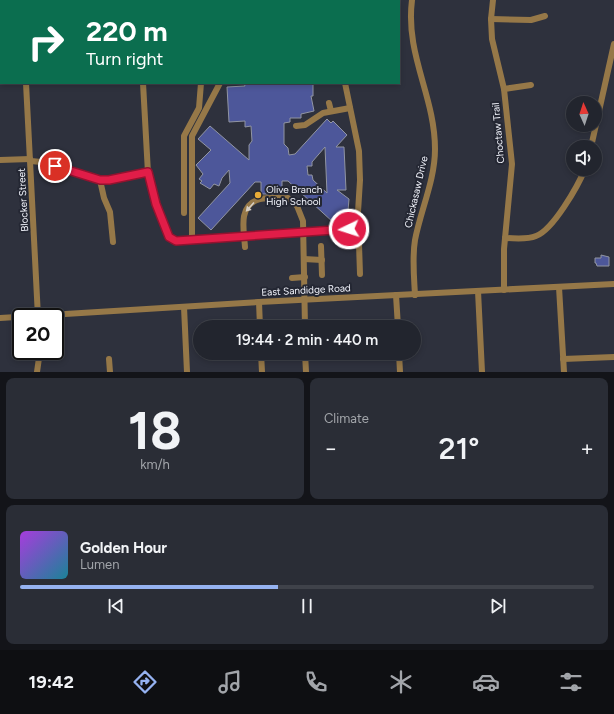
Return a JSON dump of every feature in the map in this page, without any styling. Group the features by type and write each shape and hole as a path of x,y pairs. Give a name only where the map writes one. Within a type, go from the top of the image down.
{"street":[{"name":"Chickasaw Drive","path":"412,0 410,16 411,40 431,112 434,128 435,148 433,171 415,241 413,271 415,294"},
{"name":"Choctaw Trail","path":"493,0 490,19 493,47 504,89 512,164 505,238 504,290"},
{"path":"490,19 531,20 545,16"},
{"path":"593,140 614,44"},
{"name":"Blocker Street","path":"26,84 38,308"},
{"path":"143,84 148,172 156,204 169,237 176,241 349,229 358,212 360,180 359,151 345,84"},
{"path":"184,213 184,136 199,108 201,84"},
{"path":"192,240 192,136 219,84"},
{"path":"504,89 532,85"},
{"path":"328,103 331,111"},
{"path":"296,126 305,125 323,113 350,108"},
{"path":"0,160 30,160 41,162 100,180 109,180 148,172"},
{"path":"505,238 531,238 547,230 576,187 582,176"},
{"path":"100,180 104,198 110,212 113,242"},
{"path":"245,247 242,223 245,212 251,204 258,199 288,198 297,206 301,212 303,232 306,300 305,320"},
{"path":"359,244 360,274"},
{"path":"321,246 322,275"},
{"path":"304,259 322,260"},
{"path":"292,278 305,277"},
{"name":"East Sandidge Road","path":"64,314 259,302 614,284"},
{"path":"559,287 564,372"},
{"path":"478,291 482,372"},
{"path":"396,295 398,320"},
{"path":"259,302 260,320"},
{"path":"184,307 187,372"},
{"name":"East Sandidge Road","path":"0,318 12,317"},
{"path":"563,360 614,357"},
{"path":"109,358 110,372"},
{"path":"37,372 39,360"},
{"path":"261,360 262,372"},
{"path":"305,360 306,372"},
{"path":"399,360 400,372"}],"building":[{"path":"244,84 313,84 313,96 311,96 314,111 301,114 301,118 290,118 290,122 284,123 284,144 288,148 289,155 295,154 327,119 331,123 333,121 347,135 336,147 344,147 346,190 337,190 349,199 348,211 340,220 339,218 334,223 288,181 282,181 282,194 261,194 261,182 255,182 211,230 198,218 230,183 229,170 222,178 219,186 214,184 210,189 200,183 202,181 199,179 203,174 196,165 211,150 198,139 210,126 249,160 249,145 252,141 251,126 245,127 245,121 229,122 227,87 245,86","holes":["325,147 327,193 313,180 312,175 308,175 307,166 312,166 312,162"]},
{"path":"601,255 609,257 609,266 597,266 595,263 595,258 601,258"}],"place":[{"name":"Olive Branch High School","path":"258,195"}],"route":[{"path":"55,166 100,180 109,180 148,172 156,204 169,237 176,241 349,229"}]}
